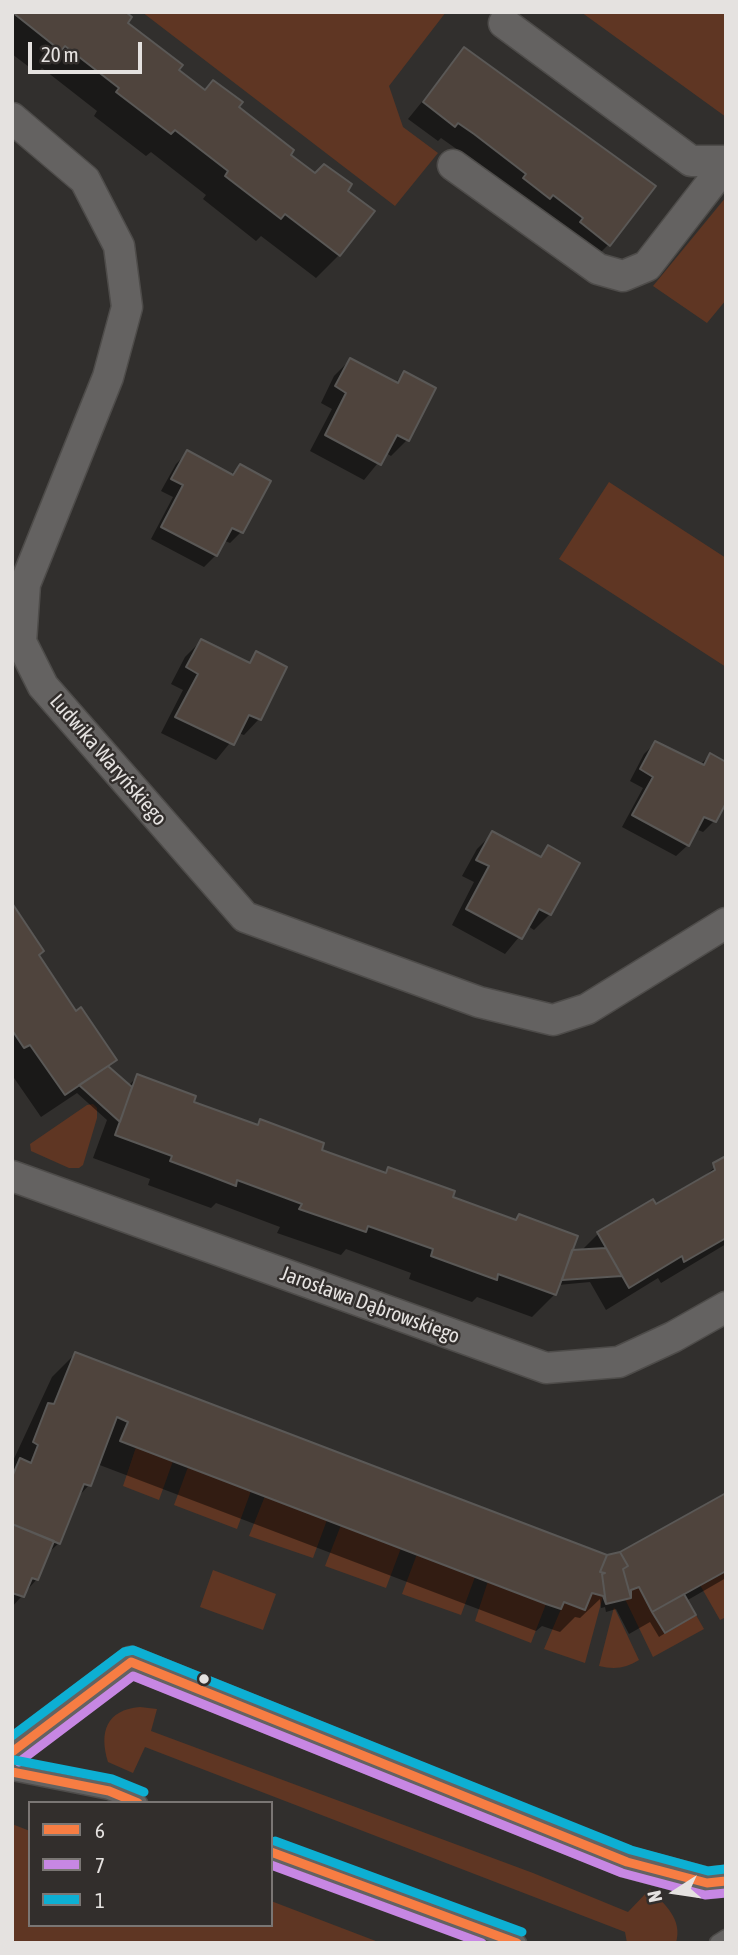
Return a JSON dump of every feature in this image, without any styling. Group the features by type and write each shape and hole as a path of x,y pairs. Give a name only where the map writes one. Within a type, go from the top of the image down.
{"street":[{"path":"504,23 691,162 726,163"},
{"name":"Ludwika Waryńskiego","path":"12,118 85,180 119,246 127,307 108,377 20,570 21,642 43,686 245,917 479,1002 553,1020 587,1009 726,923"},
{"path":"453,165 598,269 622,275 647,266 726,163"},
{"name":"Jarosława Dąbrowskiego","path":"12,1176 546,1368 619,1362 673,1337 726,1307"},
{"path":"12,1752 131,1662 628,1862 707,1883 726,1881"}],"lane":[{"path":"12,1772 109,1791 133,1801"},
{"path":"273,1853 518,1943"},
{"path":"718,1943 726,1938"}],"shaded area":[{"path":"142,12 446,12 389,86 403,127 438,153 395,206"},
{"path":"581,12 726,12 726,117"},
{"path":"726,197 726,300 707,323 653,286"},
{"path":"609,482 726,558 726,667 559,559"},
{"path":"93,1104 97,1108 97,1118 83,1165 69,1168 31,1151 30,1144 87,1105"},
{"path":"136,1447 173,1461 159,1500 123,1486"},
{"path":"188,1467 251,1491 237,1529 174,1505"},
{"path":"265,1496 327,1520 313,1558 249,1536"},
{"path":"341,1525 401,1548 386,1588 325,1566"},
{"path":"417,1554 475,1577 461,1615 402,1594"},
{"path":"213,1570 276,1594 263,1630 200,1607"},
{"path":"726,1571 726,1617 720,1620 700,1585"},
{"path":"488,1581 546,1604 531,1643 475,1621"},
{"path":"639,1587 665,1633 696,1615 704,1629 653,1657 625,1599 632,1597 631,1590"},
{"path":"592,1593 603,1596 585,1663 544,1649 564,1602 585,1610"},
{"path":"614,1607 639,1660 610,1668 599,1666"},
{"path":"140,1707 157,1709 151,1731 533,1873 628,1912 650,1889 675,1920 678,1934 676,1943 627,1943 625,1932 145,1747 133,1773 108,1762 104,1741 108,1724 119,1713"},
{"path":"12,1824 28,1830 28,1927 273,1927 273,1902 381,1943 12,1943"}],"building":[{"path":"12,12 126,12 132,17 128,23 183,65 179,70 205,90 213,80 243,102 239,107 294,150 291,155 315,173 324,164 352,184 348,191 375,211 340,256 285,214 281,219 225,176 228,171 175,130 171,134 116,92 119,88 65,46 61,51"},
{"path":"464,47 656,186 610,246 580,222 583,218 553,195 550,199 523,178 526,174 474,134 458,123 455,127 423,102"},
{"path":"350,358 398,383 404,371 436,388 409,441 397,435 381,465 325,435 346,393 335,386"},
{"path":"187,450 233,475 240,464 271,481 243,533 232,528 217,556 161,527 183,485 171,479"},
{"path":"201,639 250,663 256,651 287,667 261,720 249,715 234,745 175,717 198,674 186,667"},
{"path":"655,741 704,765 710,753 726,762 726,803 716,822 704,817 689,846 632,815 653,777 640,769"},
{"path":"492,831 541,857 548,845 580,863 551,915 539,909 522,939 466,909 489,866 476,860"},
{"path":"12,903 44,951 39,955 76,1011 81,1007 117,1060 65,1095 30,1045 24,1048 12,1030"},
{"path":"108,1066 132,1087 120,1122 79,1085"},
{"path":"137,1074 196,1096 194,1102 258,1125 260,1119 324,1143 322,1150 386,1173 388,1167 455,1191 453,1197 516,1220 519,1214 578,1236 556,1295 498,1274 497,1280 431,1256 433,1249 368,1226 366,1232 299,1209 302,1204 237,1180 236,1186 170,1161 172,1156 115,1135"},
{"path":"726,1156 726,1238 684,1262 682,1256 629,1288 597,1232 653,1199 656,1204 715,1170 713,1163"},
{"path":"606,1248 622,1276 562,1280 572,1250"},
{"path":"75,1352 607,1555 600,1572 605,1573 602,1574 606,1604 603,1596 592,1593 585,1610 564,1602 561,1609 546,1604 120,1441 128,1422 117,1417 91,1486 84,1484 60,1544 12,1524 12,1477 20,1458 31,1463 38,1445 33,1442 48,1403 54,1404"},
{"path":"726,1493 726,1571 652,1612 639,1587 631,1590 631,1598 623,1569 628,1566 620,1552"},
{"path":"12,1524 54,1541 38,1580 32,1578 24,1597 12,1593"},
{"path":"620,1552 628,1566 623,1569 631,1598 606,1604 602,1574 605,1573 600,1572 607,1555"},
{"path":"684,1594 696,1615 665,1633 652,1612"}],"transit line":[{"name":"1","path":"12,1736 124,1652 133,1650 631,1850 708,1871 725,1869"},
{"name":"6","path":"12,1752 131,1662 627,1862 707,1883 726,1881"},
{"name":"7","path":"19,1762 133,1676 622,1873 705,1895 726,1893"},
{"name":"1","path":"14,1760 112,1779 144,1792"},
{"name":"6","path":"12,1772 109,1791 133,1801"},
{"name":"1","path":"275,1841 522,1932"},
{"name":"6","path":"273,1853 517,1943"},
{"name":"7","path":"273,1866 482,1943"}]}
